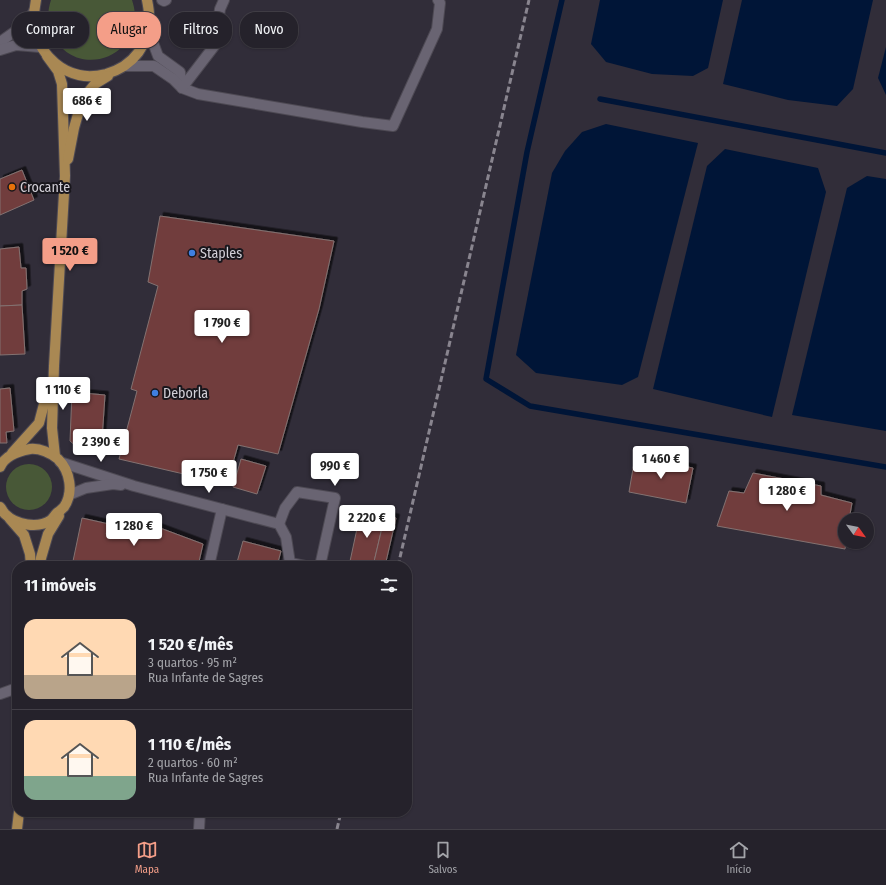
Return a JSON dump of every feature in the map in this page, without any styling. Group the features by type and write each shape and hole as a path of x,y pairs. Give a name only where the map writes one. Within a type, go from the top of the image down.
{"main road":[{"path":"34,11 36,0"},
{"path":"146,0 149,12"},
{"path":"41,48 58,71 62,84 65,176 52,428 57,459"},
{"path":"65,176 74,128 82,100 95,84 136,56 141,48"},
{"path":"47,56 62,68 79,75 98,76 120,68"},
{"path":"3,462 39,423 54,366"},
{"path":"3,462 21,450 43,450 57,459 66,470 70,482 69,495 64,508 48,534 41,561"},
{"path":"2,510 17,522 30,525 43,523 50,520 64,508"},
{"path":"2,510 24,535 31,561"},
{"path":"17,829 18,817"}],"street":[{"path":"162,0 166,0"},
{"path":"182,88 215,45 220,9 224,0"},
{"path":"120,68 154,66 173,79 182,88 198,94 393,126 437,29 440,3 438,0"},
{"path":"0,42 27,23 34,11"},
{"path":"0,50 12,46"},
{"path":"155,48 158,56 180,72 182,88"},
{"path":"57,459 134,486 279,524 286,537 290,561"},
{"path":"69,495 86,488 113,484 134,486"},
{"path":"279,524 285,508 297,492 335,498 321,561"},
{"path":"210,561 222,509"},
{"path":"0,694 12,690"},
{"path":"198,829 199,817"}],"green space":[{"path":"51,0 132,0 134,12 97,12 97,48 120,48 106,57 96,60 86,60 76,57 62,48 89,48 89,12 49,12"},
{"path":"29,464 42,468 48,474 52,487 48,500 42,506 29,510 16,506 10,500 6,487 10,474 16,468"}],"water":[{"path":"600,0 723,0 708,68 693,76 652,74 606,62 591,44"},
{"path":"742,0 873,0 853,89 837,106 788,100 723,84"},
{"path":"886,47 886,95 878,78"},
{"path":"606,124 698,143 638,377 622,385 536,373 516,355 552,173 565,151 582,132"},
{"path":"725,149 818,168 826,192 772,417 653,389 707,166"},
{"path":"867,176 886,179 886,431 792,415 847,188"}],"building":[{"path":"22,170 34,200 0,215 0,179"},
{"path":"160,216 334,241 319,309 278,454 238,445 227,484 119,459 137,391 131,389 158,286 148,282"},
{"path":"19,247 21,268 26,268 27,289 22,291 22,305 0,306 0,249"},
{"path":"22,305 25,354 0,355 0,306"},
{"path":"10,388 14,431 6,432 7,443 0,443 0,389"},
{"path":"72,392 105,395 101,454 77,447 70,441"},
{"path":"635,457 693,468 686,503 629,492"},
{"path":"241,459 266,466 257,494 233,487"},
{"path":"753,473 821,486 821,495 852,503 850,513 838,513 838,548 717,526 729,491 744,493"},
{"path":"361,510 385,515 374,561 350,561"},
{"path":"385,515 396,518 386,561 374,561"},
{"path":"82,518 109,524 106,534 129,538 136,519 203,544 199,561 73,561"},
{"path":"243,541 281,551 278,561 237,561"}],"waterway":[{"path":"562,0 527,152 486,379 530,406 886,467"},
{"path":"600,99 886,153"}],"railway":[{"path":"399,561 529,0"},
{"path":"337,829 340,817"}],"place":[{"name":"Crocante","path":"12,187"},
{"name":"Staples","path":"192,253"},
{"name":"Deborla","path":"155,393"}]}
